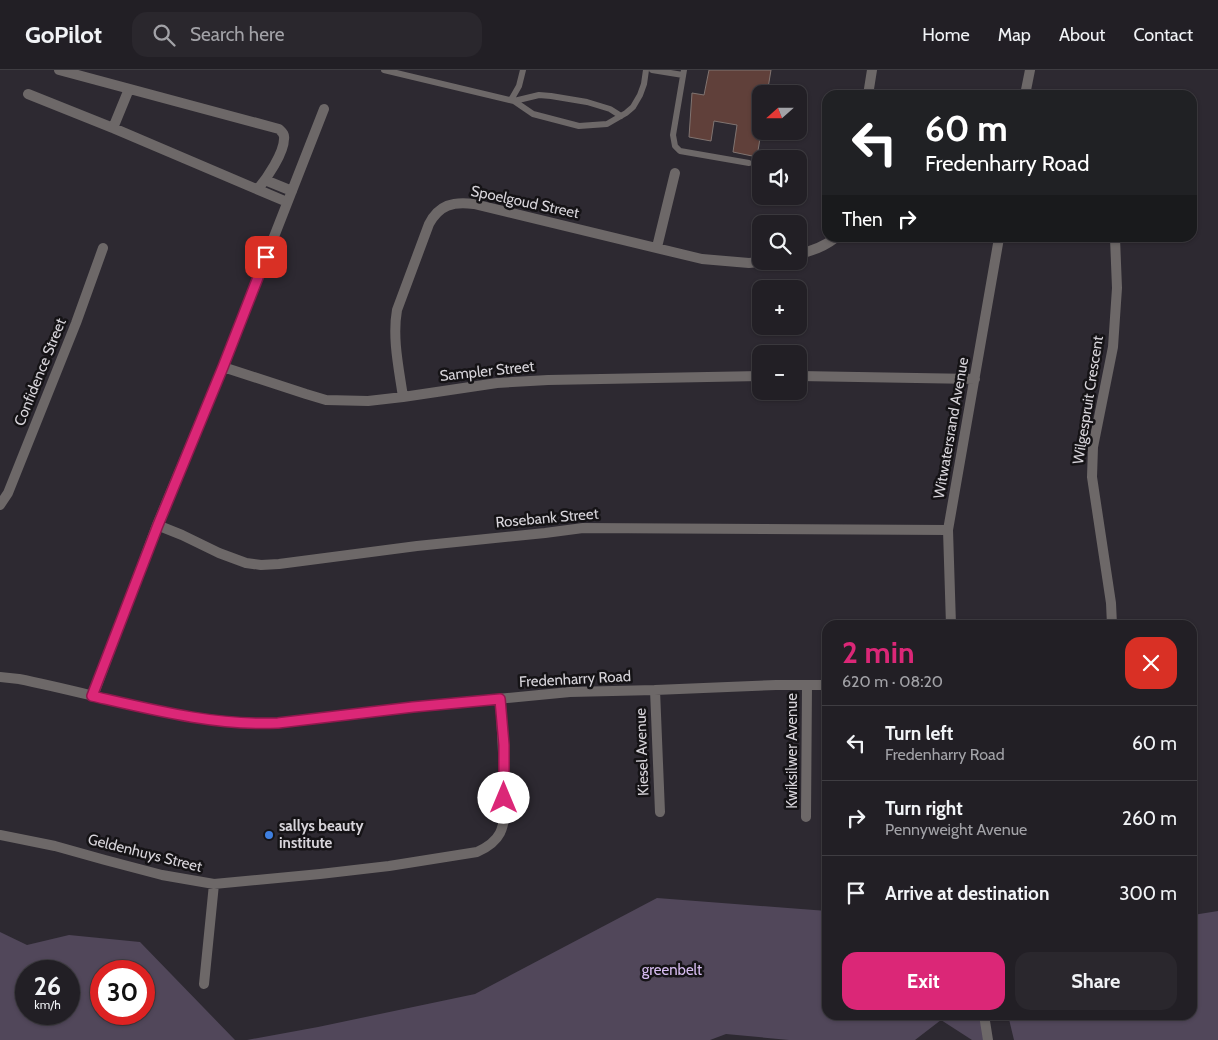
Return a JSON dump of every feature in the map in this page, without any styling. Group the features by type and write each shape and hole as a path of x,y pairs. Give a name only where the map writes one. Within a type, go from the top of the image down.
{"street":[{"path":"59,70 279,129 284,136 283,146 276,162 258,189"},
{"path":"869,90 872,70"},
{"path":"1026,90 1030,70"},
{"path":"113,128 129,89"},
{"path":"28,94 287,202"},
{"path":"92,696 324,109"},
{"path":"657,247 675,173"},
{"path":"265,180 292,191"},
{"name":"Spoelgoud Street","path":"403,397 394,322 397,310 434,214 452,204 474,204 702,258 752,263"},
{"path":"807,252 830,242"},
{"name":"Witwatersrand Avenue","path":"951,620 948,530 998,242"},
{"name":"Wilgespruit Crescent","path":"1112,620 1111,603 1092,477 1093,447 1113,347 1117,288 1115,242"},
{"name":"Confidence Street","path":"0,505 8,493 104,248"},
{"name":"Sampler Street","path":"223,367 326,400 368,401 497,383 548,380 752,376"},
{"path":"807,376 975,379"},
{"name":"Rosebank Street","path":"158,525 219,553 246,563 261,564 279,564 417,546 583,528 948,530"},
{"name":"Fredenharry Road","path":"0,677 19,679 152,710 206,719 257,724 570,692 822,685"},
{"name":"Kwiksilwer Avenue","path":"806,817 807,685"},
{"name":"Kiesel Avenue","path":"655,690 660,812"},
{"name":"Geldenhuys Street","path":"0,834 56,846 162,875 214,884 389,866 477,852 487,848 496,841 501,832 504,816 504,745 500,699"},
{"path":"204,984 214,884"},
{"path":"985,1020 988,1040"}],"lane":[{"path":"384,70 512,100 533,114 579,126 607,124 626,113 633,107 640,95 646,70"},
{"path":"512,100 519,86 523,70"},
{"path":"652,70 684,72 673,135 674,146 680,151 749,163"},
{"path":"512,100 539,95 551,96 587,102 610,109 620,116"}],"green space":[{"name":"greenbelt","path":"657,898 822,911 822,1020 941,1020 915,1040 789,1040 726,1034 710,1040 247,1040 475,994"},
{"path":"1218,911 1218,1040 1014,1040 1009,1020 1197,1020 1197,914"},
{"path":"0,932 27,945 69,935 140,942 235,1040 0,1040"},
{"name":"greenbelt","path":"941,1020 986,1020 988,1040 972,1040"}],"building":[{"path":"709,70 771,70 768,85 752,85 752,140 760,140 758,150 752,150 752,156 733,152 737,125 714,121 711,141 689,137 692,93 704,95"}],"place":[{"name":"sallys beauty institute","path":"269,835"}],"route":[{"path":"266,257 158,525 92,696 152,710 206,719 257,724 500,699 504,745 504,798"}]}
